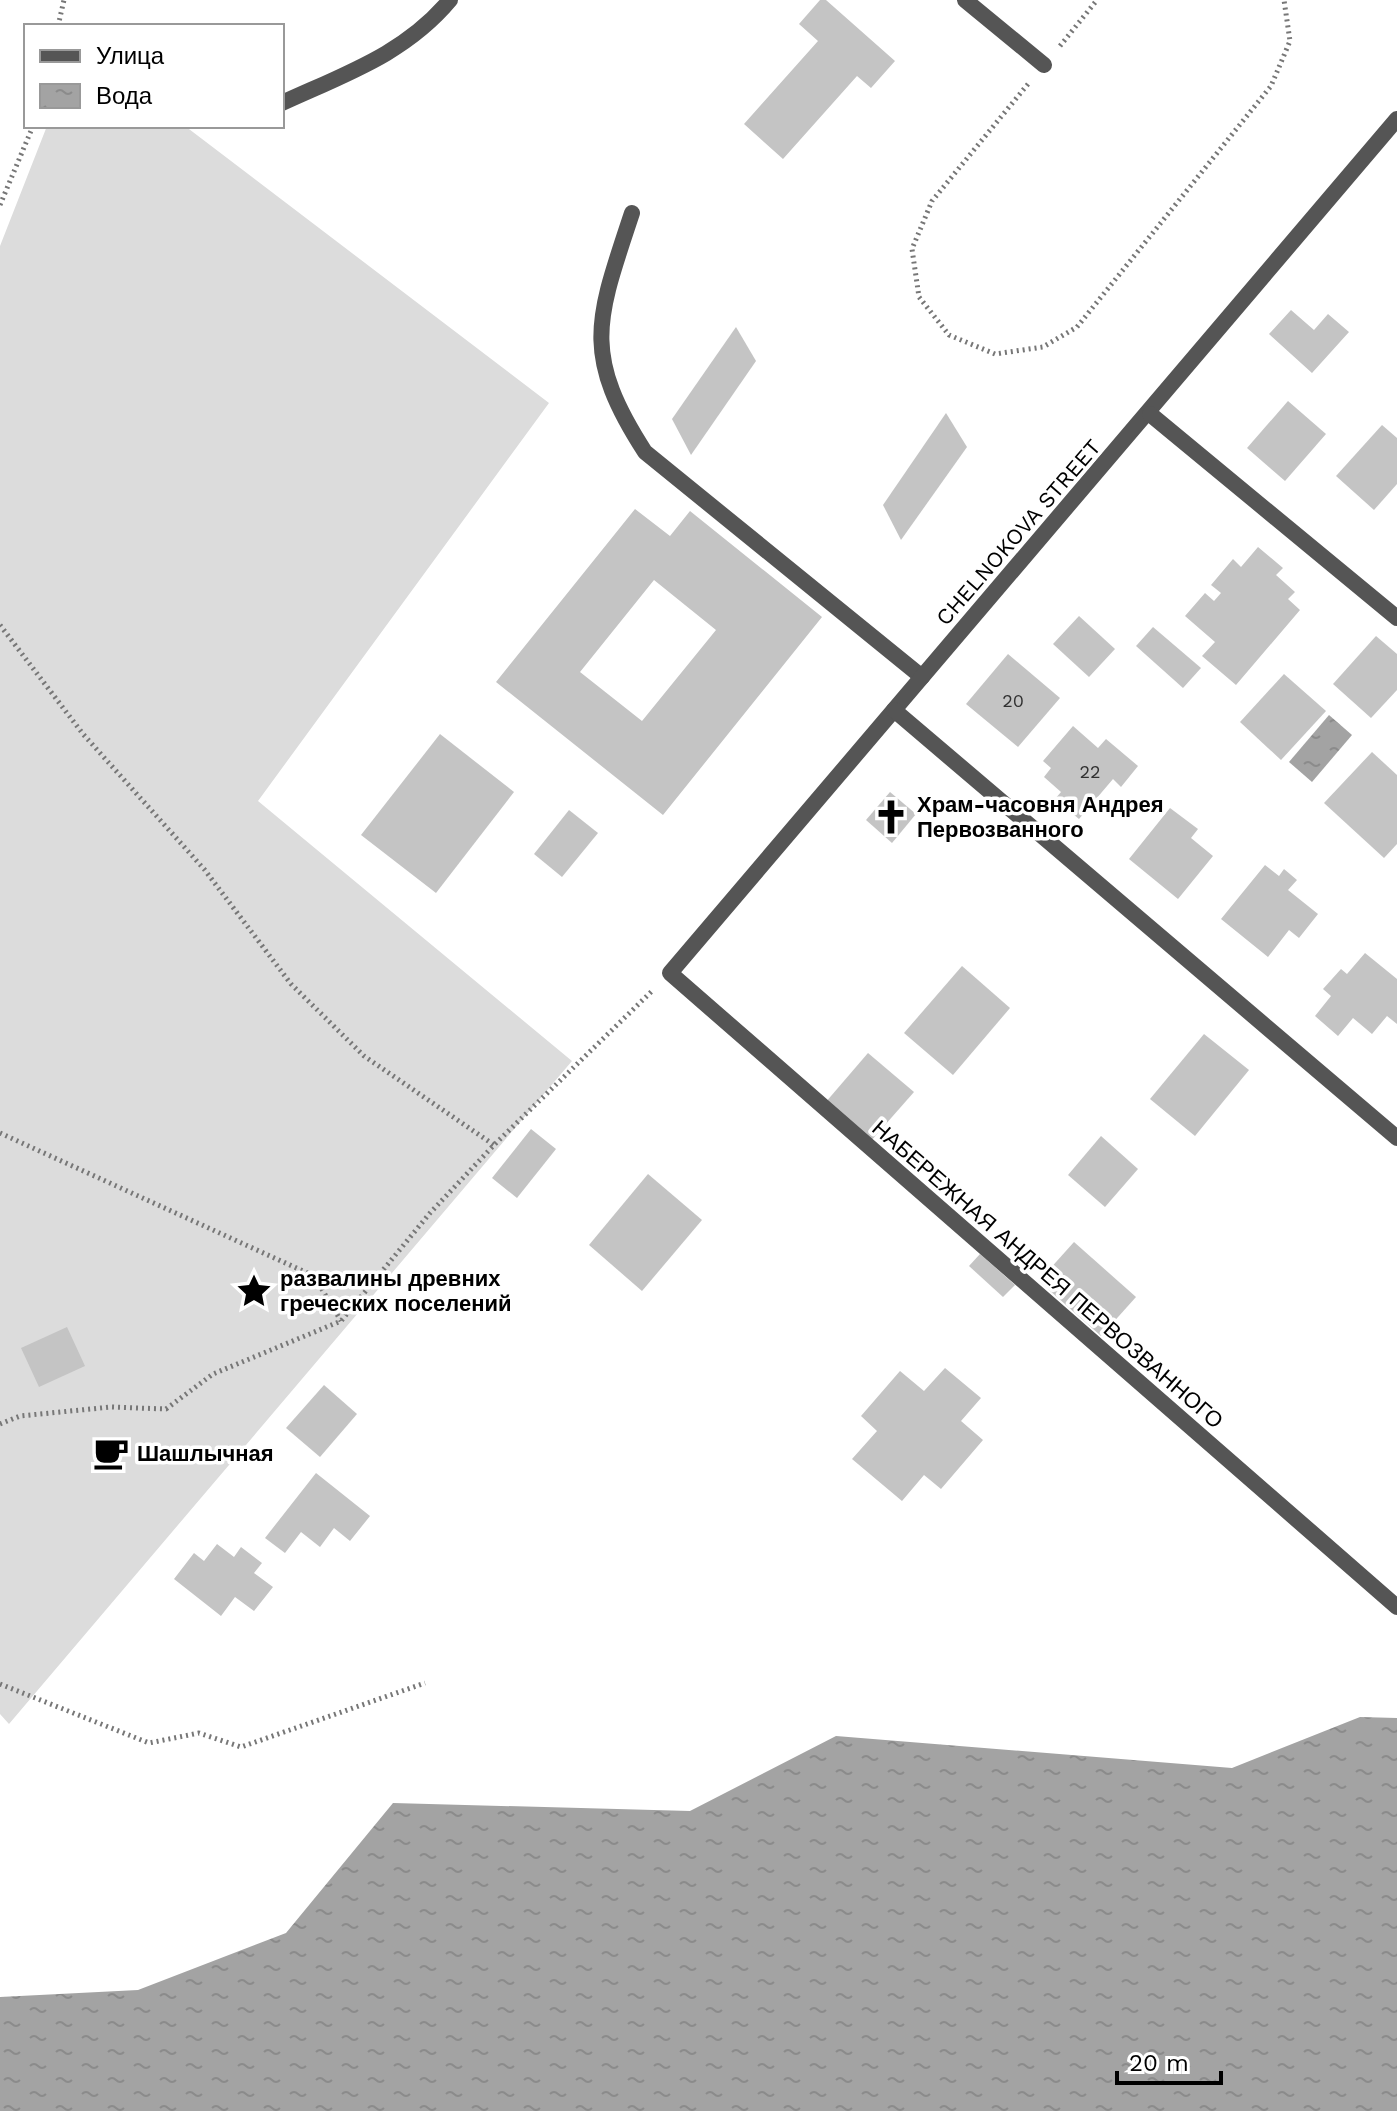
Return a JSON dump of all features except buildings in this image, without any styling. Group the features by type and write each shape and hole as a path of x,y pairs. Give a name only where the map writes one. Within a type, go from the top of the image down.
{"street":[{"path":"284,102 392,52 427,27 450,0"},
{"path":"965,0 1044,65"},
{"name":"CHELNOKOVA STREET","path":"670,973 1150,414 1397,119"},
{"path":"632,213 605,295 599,355 618,410 645,452 922,677"},
{"path":"1150,414 1397,618"},
{"path":"894,710 1397,1138"},
{"name":"НАБЕРЕЖНАЯ АНДРЕЯ ПЕРВОЗВАННОГО","path":"670,973 1397,1607"}],"path":[{"path":"58,24 64,0"},
{"path":"1097,0 932,201 912,249 919,297 949,335 995,354 1043,347 1077,327 1271,86 1290,41 1284,0"},
{"path":"0,205 32,128"},
{"path":"0,625 83,734 204,869 291,984 364,1056 494,1145"},
{"path":"0,1424 20,1416 111,1407 166,1409 213,1374 341,1321 430,1213 494,1145 670,973"},
{"path":"0,1133 314,1276 341,1321"},
{"path":"0,1684 149,1743 199,1733 241,1747 425,1683"}],"shaded area":[{"path":"46,128 188,128 549,403 258,801 572,1061 9,1724 0,1714 0,246"}],"water":[{"path":"1329,715 1352,735 1312,782 1289,762"},
{"path":"1360,1717 1397,1718 1397,2111 0,2111 0,1997 138,1990 286,1933 393,1803 690,1811 836,1736 1232,1768"}],"place":[{"name":"Храм-часовня Андрея Первозванного","path":"891,817"},
{"name":"развалины древних греческих поселений","path":"254,1291"},
{"name":"Шашлычная","path":"111,1453"}]}
